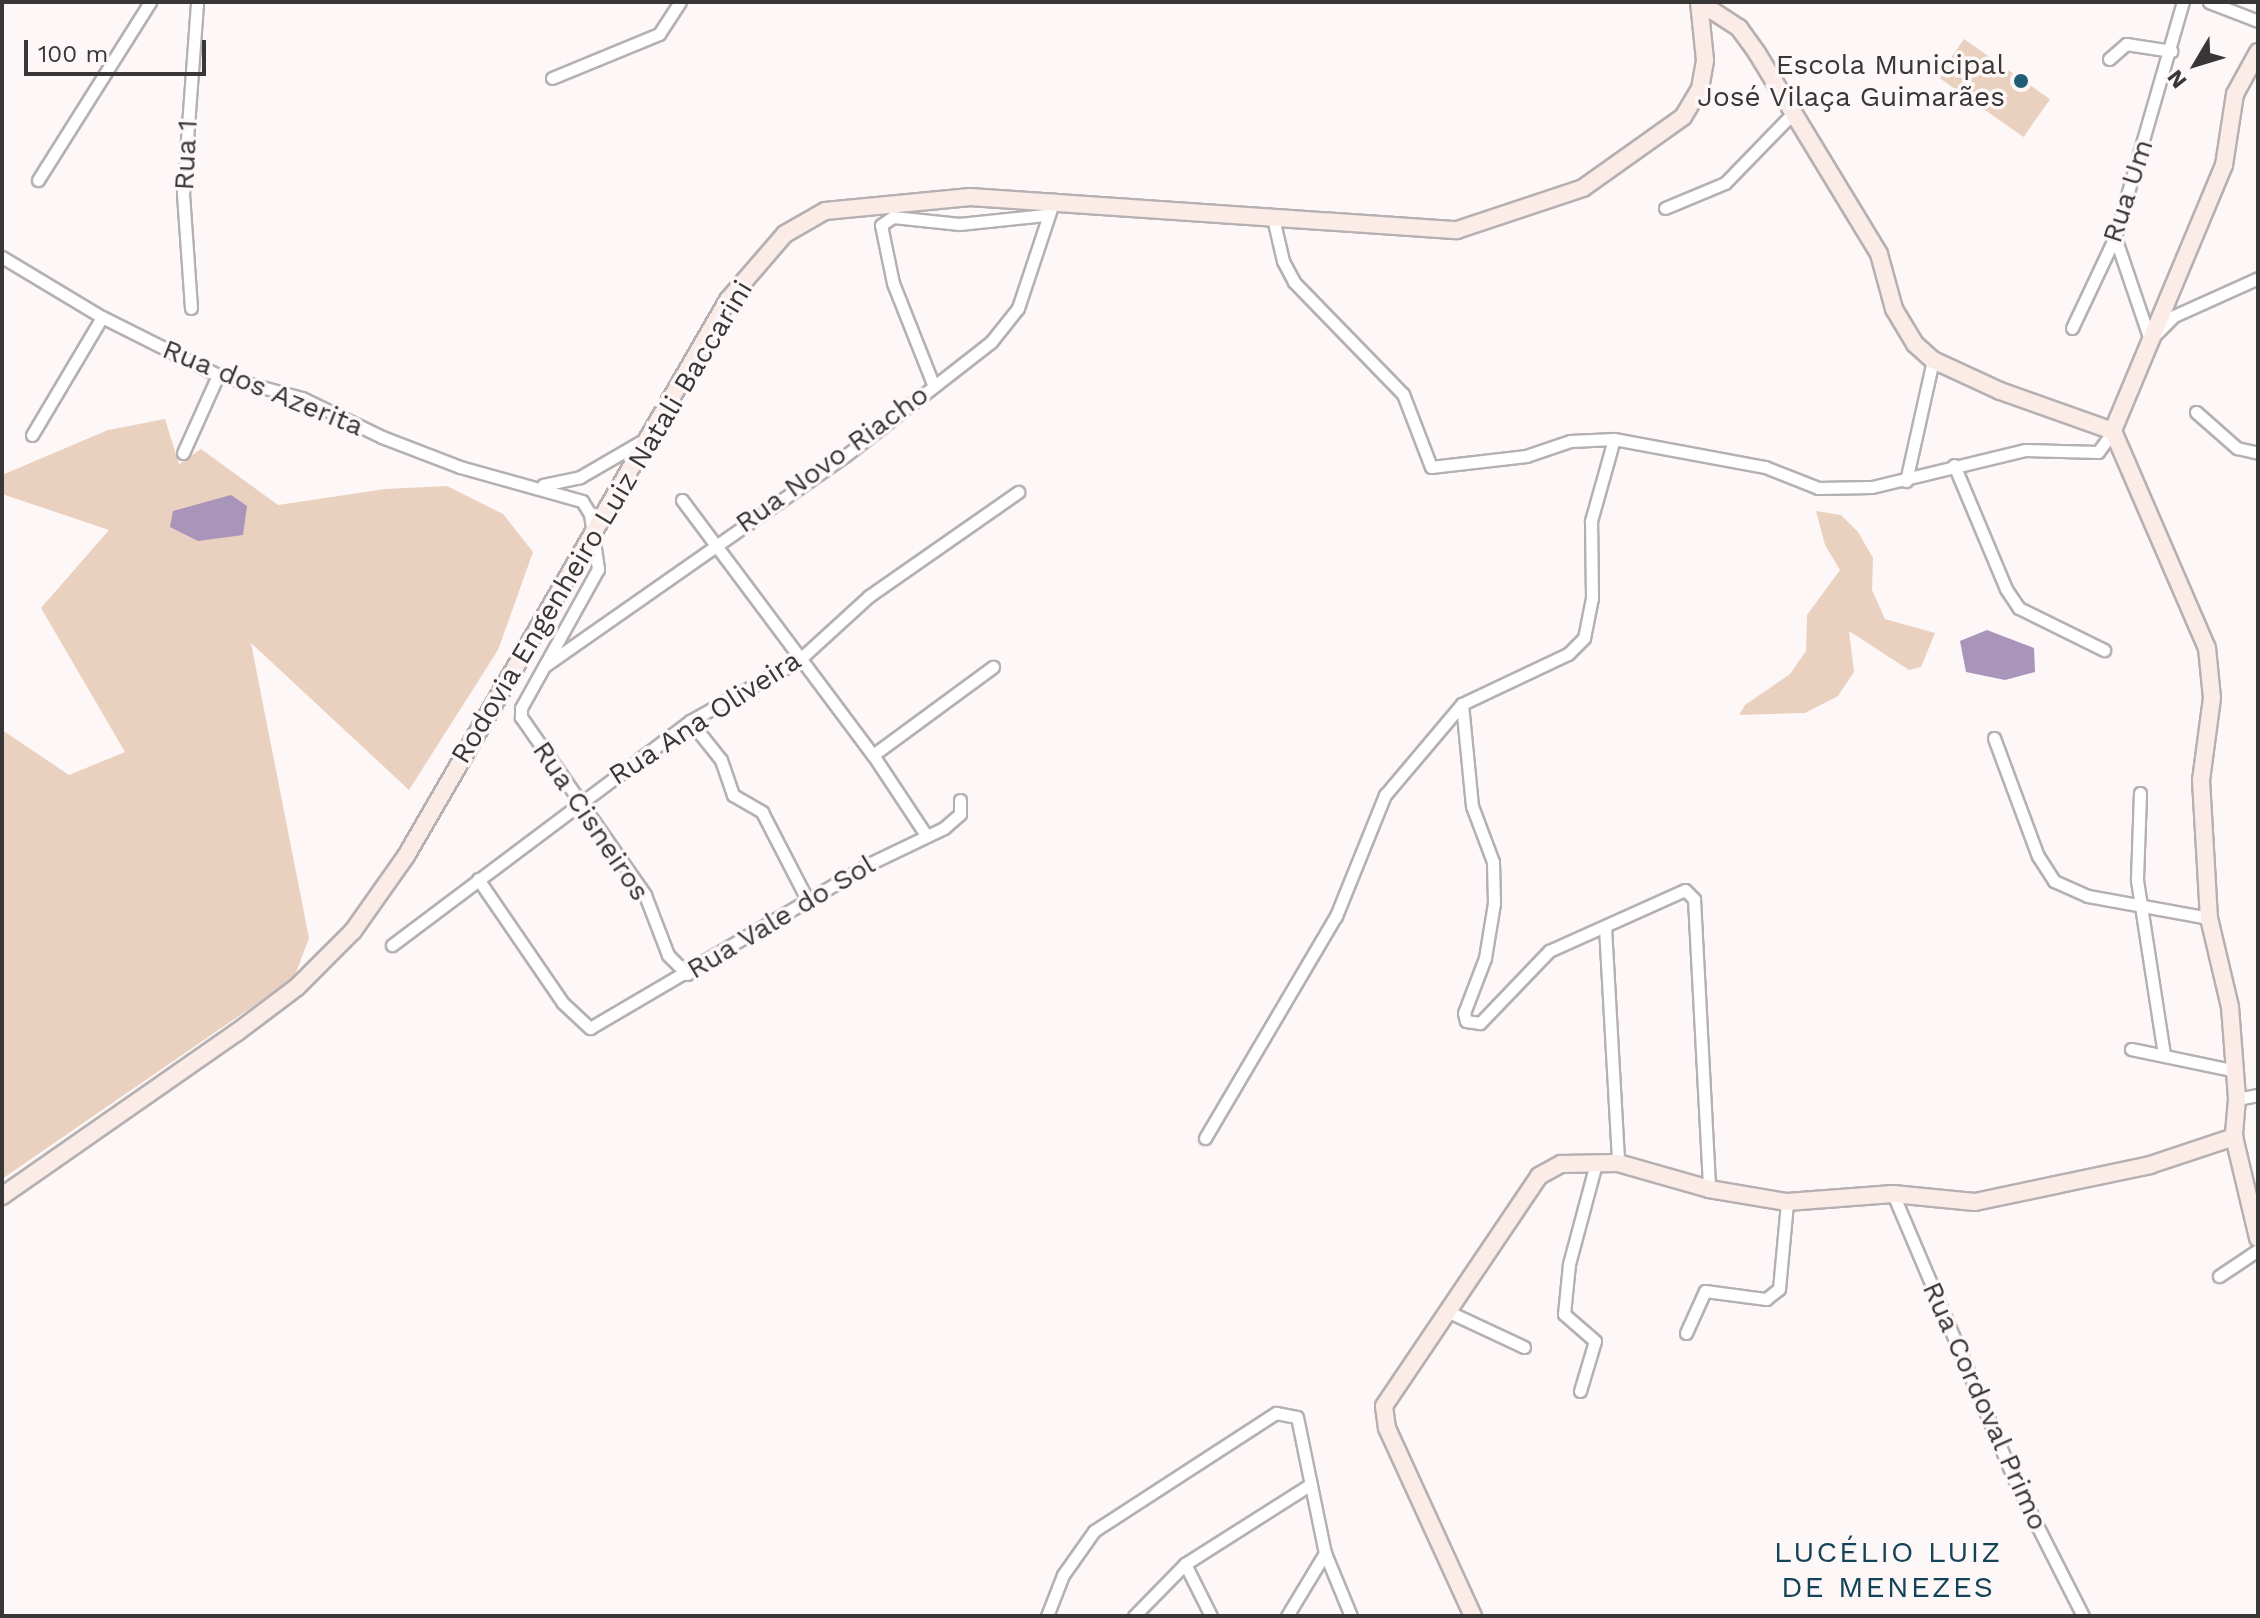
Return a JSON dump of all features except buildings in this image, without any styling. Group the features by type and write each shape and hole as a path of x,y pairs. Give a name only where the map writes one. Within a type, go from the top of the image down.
{"street":[{"path":"38,180 150,2"},
{"name":"Rua 1","path":"191,308 183,194 197,2"},
{"path":"552,78 659,34 680,2"},
{"path":"1699,2 1739,28 1879,254 1894,309 1915,344 1933,360 2000,391 2113,431 2207,648 2212,698 2201,780 2209,918 2230,1007 2237,1099 2234,1137 2258,1238"},
{"name":"Rodovia Engenheiro Luiz Natali Baccarini","path":"2,1196 273,1006 353,931 406,856 591,530 728,300 757,262 785,234 825,211 970,197 1050,208 1457,230 1583,188 1683,117 1700,89 1705,60 1699,2"},
{"name":"Rua Um","path":"2072,328 2115,237 2183,2"},
{"path":"2209,2 2232,7 2258,21"},
{"path":"2109,59 2126,44 2171,51"},
{"path":"1273,218 1283,261 1294,282 1403,394 1431,467 1526,456 1570,441 1614,439 1765,467 1818,488 1906,481 1954,465 2025,450 2098,452 2113,431 2224,165 2235,94 2258,52"},
{"path":"1665,208 1725,183 1792,114"},
{"path":"933,384 893,283 881,225 893,217 960,224 1050,208"},
{"name":"Rua Novo Riacho","path":"544,667 715,544 845,456 933,384 991,342 1018,308 1050,208"},
{"path":"2115,237 2150,340"},
{"name":"Rua dos Azerita","path":"2,257 102,317 218,375 302,398 382,437 460,467 538,486 582,501 591,530"},
{"path":"2150,340 2174,316 2258,278"},
{"path":"32,435 102,317"},
{"path":"1906,481 1933,360"},
{"path":"183,453 218,375"},
{"path":"2196,412 2237,448 2258,453"},
{"path":"538,486 580,477 626,455 645,439"},
{"path":"1205,1138 1336,916 1385,795 1462,704 1568,654 1584,638 1592,598 1591,521 1614,439"},
{"path":"1954,465 2006,589 2019,608 2104,650"},
{"name":"Rua Ana Oliveira","path":"392,945 577,802 690,721 799,660 869,596 1018,492"},
{"path":"682,500 873,755 926,835"},
{"path":"544,667 598,569 591,530"},
{"name":"Rua Cisneiros","path":"544,667 521,708 521,717 577,802 645,895 668,955 687,974"},
{"path":"873,755 993,667"},
{"path":"1462,704 1472,806 1493,862 1494,903 1485,958 1464,1013 1466,1021 1480,1023 1549,951 1605,927 1676,890 1685,890 1694,899 1709,1189"},
{"path":"690,721 721,760 733,795 762,812 808,901"},
{"path":"1994,738 2038,856 2054,881 2088,896 2140,902 2209,918"},
{"path":"2140,793 2140,902 2164,1055"},
{"name":"Rua Vale do Sol","path":"478,879 563,1003 590,1028 926,835 960,814 960,800"},
{"path":"1605,927 1618,1163"},
{"path":"2131,1049 2236,1071"},
{"path":"2237,1099 2258,1095"},
{"path":"1473,1616 1387,1428 1387,1397 1539,1176 1561,1164 1618,1163 1709,1189 1787,1202 1893,1194 1975,1202 2004,1197 2042,1184 2150,1165 2234,1137"},
{"path":"1580,1391 1595,1341 1564,1314 1569,1264 1596,1163"},
{"name":"Rua Cordoval Primo","path":"1893,1194 2017,1486 2083,1616"},
{"path":"1686,1333 1705,1291 1766,1299 1779,1289 1787,1202"},
{"path":"2219,1276 2258,1250"},
{"path":"1447,1311 1524,1347"},
{"path":"1047,1616 1063,1575 1094,1531 1276,1413 1297,1417 1325,1553 1351,1616"},
{"path":"1134,1616 1185,1564 1311,1484"},
{"path":"1287,1616 1325,1553"},
{"path":"1185,1564 1211,1616"}],"shaded area":[{"path":"1964,39 2050,99 2024,137 1938,77"},
{"path":"165,419 179,464 201,449 278,505 385,489 447,486 503,514 533,552 498,650 409,790 251,643 309,938 294,978 2,1179 2,730 69,775 125,752 41,608 109,530 2,494 2,475 108,430"},
{"path":"231,495 247,506 243,535 198,541 170,527 173,511"},
{"path":"1816,511 1841,515 1858,532 1873,558 1872,590 1885,619 1935,633 1921,667 1909,670 1849,631 1854,672 1838,696 1805,713 1739,715 1745,705 1790,674 1806,651 1807,615 1840,570 1825,545"},
{"path":"1987,630 2034,648 2035,672 2005,680 1966,672 1960,641"}],"place":[{"name":"Escola Municipal José Vilaça Guimarães","path":"2021,81"}],"district":[{"name":"LUCÉLIO LUIZ DE MENEZES","path":"1888,1569"}]}
